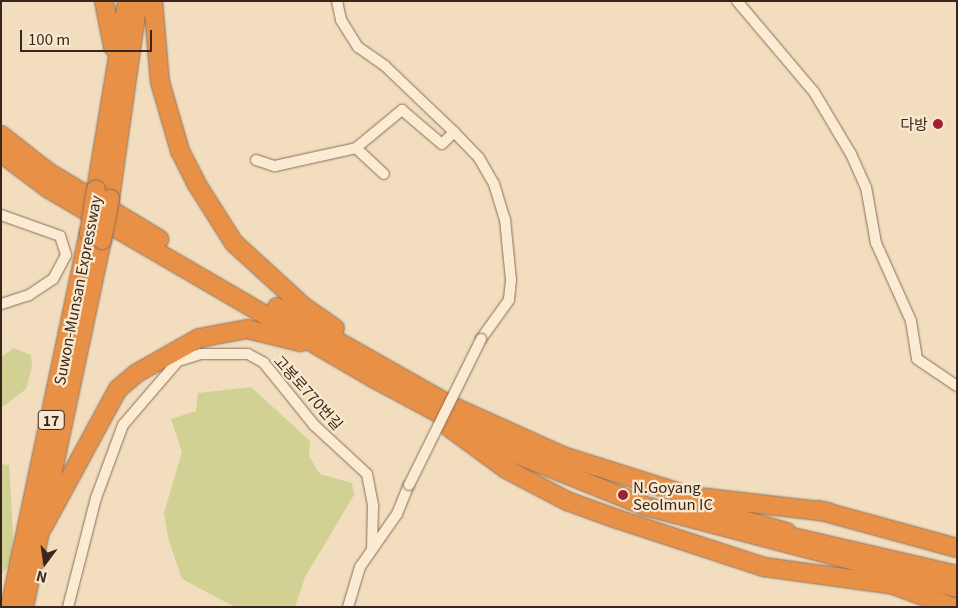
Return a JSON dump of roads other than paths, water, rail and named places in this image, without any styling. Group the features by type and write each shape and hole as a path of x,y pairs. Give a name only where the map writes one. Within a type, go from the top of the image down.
{"highway":[{"path":"104,1 112,34 113,90"},
{"name":"Suwon-Munsan Expressway","path":"103,194 113,90 127,1"},
{"name":"Suwon-Munsan Expressway","path":"24,607 42,527 138,1"},
{"path":"153,1 160,82 172,129 196,183 234,243 303,306 429,400 458,434 494,462 567,501 677,535 764,567 886,583 957,597"},
{"path":"1,135 24,156 122,217 429,400 513,453 584,484 726,531 957,575"},
{"path":"1,152 49,189 377,380"},
{"name":"Suwon-Munsan Expressway","path":"10,607 96,237"},
{"path":"42,527 118,389 199,338 247,329 280,336 315,348 377,380 483,420 680,484 828,512 951,549"},
{"path":"483,420 516,437 626,486 814,540 836,552 957,588"},
{"path":"483,420 514,442 600,483 723,520 814,540"},
{"path":"516,437 690,496 828,512"},
{"path":"886,583 953,607"}],"street":[{"path":"337,1 341,20 358,47 385,66 479,158 494,184 510,247 509,300 481,339 409,485 397,514 372,549 355,578 348,607"},
{"path":"737,1 809,85 851,154 866,187 876,243 911,321 917,358 957,386"},
{"path":"256,160 275,166 356,148 402,110 442,144 454,132"},
{"path":"356,148 384,174"},
{"path":"1,215 60,236 66,255 53,279 29,295 1,304"},
{"name":"고봉로770번길","path":"68,607 96,498 123,426 150,388 178,361 201,354 248,354 264,363 314,425 368,474 373,506 372,549"}],"place":[{"name":"다방","path":"938,124"},
{"name":"N.Goyang Seolmun IC","path":"623,495"}]}
